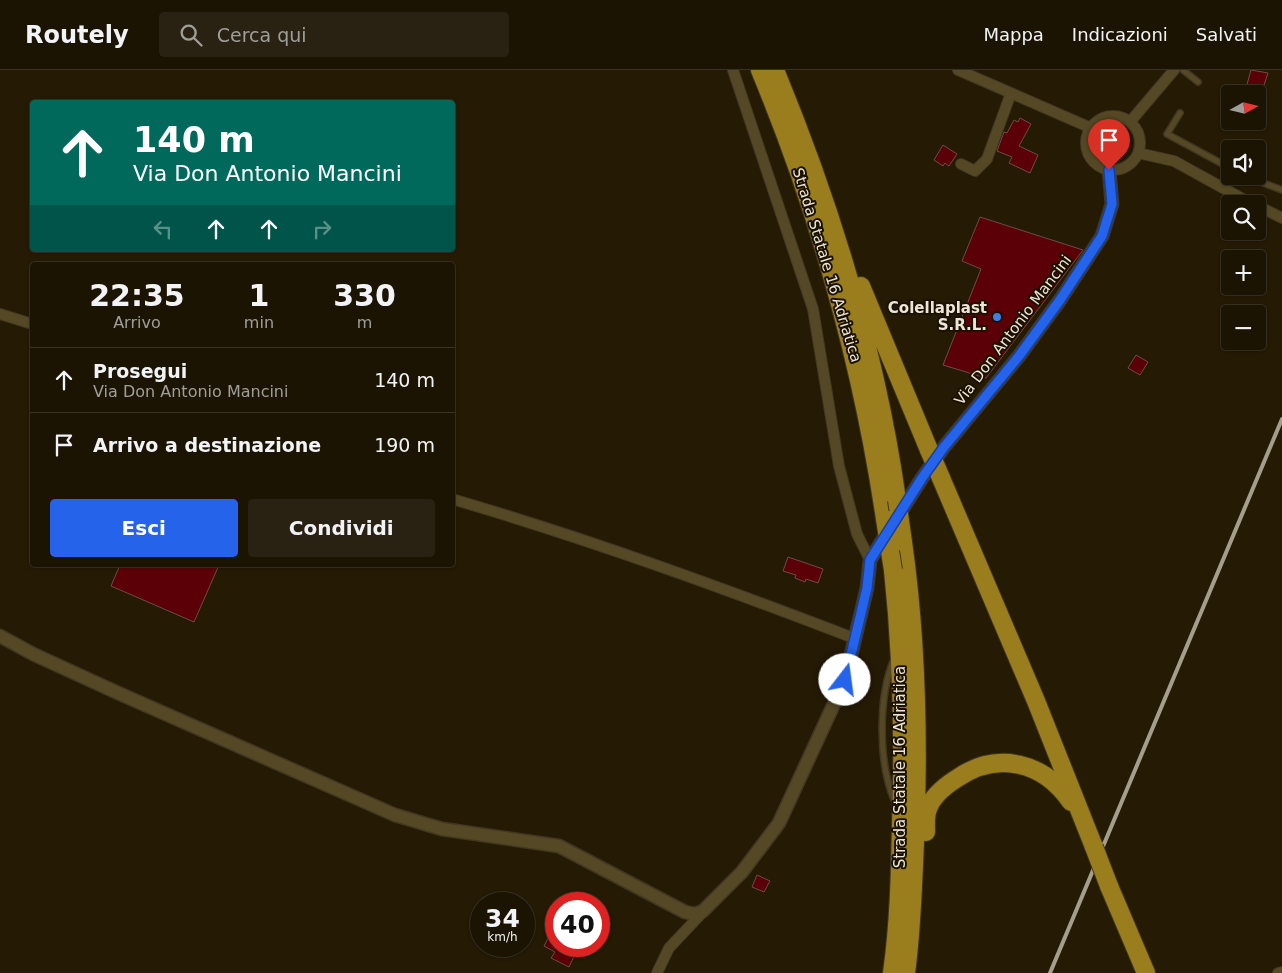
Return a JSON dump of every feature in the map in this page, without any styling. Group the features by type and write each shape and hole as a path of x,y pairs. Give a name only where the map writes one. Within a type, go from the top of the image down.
{"highway":[{"name":"Strada Statale 16 Adriatica","path":"760,70 798,168 838,291 860,378 893,570 899,647 903,758 900,884 892,973"},
{"name":"Strada Statale 16 Adriatica","path":"775,70 807,149 849,278 872,365 897,500 908,579 916,682 917,770 912,901 906,973"},
{"path":"827,209 937,448 941,478 1036,701 1109,886 1146,973"},
{"path":"915,973 928,810 943,788 965,772 992,763 1011,763 1021,764 1045,774 1062,789 1074,806 1094,847"}],"street":[{"path":"657,973 669,948 742,872 779,823 845,680 867,588 870,560 855,526 839,466 812,309 733,70"},
{"path":"958,70 1091,128"},
{"path":"1130,122 1174,70"},
{"path":"960,164 975,171 987,159 1011,93"},
{"path":"1113,116 1130,122 1139,136 1138,153 1127,167 1109,170 1100,167 1088,154 1087,136 1091,128 1097,122 1113,116"},
{"path":"1138,153 1174,161 1236,195"},
{"name":"Via Don Antonio Mancini","path":"870,560 937,448 1019,356 1060,300 1102,236 1112,204 1109,170"},
{"path":"1266,210 1282,218"},
{"path":"0,314 30,323"},
{"path":"455,500 554,528 714,584 856,639"},
{"path":"0,636 33,654 118,693 395,815 442,829 473,835 538,841 558,846 685,912 695,914 703,911"},
{"path":"1278,973 1282,972"}],"lane":[{"path":"1183,70 1198,82"},
{"path":"1180,113 1167,134 1221,163"},
{"path":"1266,184 1282,190"}],"building":[{"path":"1251,70 1268,73 1264,85 1247,85"},
{"path":"1020,118 1031,124 1019,146 1038,155 1030,173 1009,163 1012,157 997,151 1004,132 1007,133 1014,120 1018,122"},
{"path":"943,145 957,154 949,166 945,163 943,166 934,160"},
{"name":"Colellaplast S.R.L.","path":"980,217 1083,250 986,378 943,365 981,269 962,261"},
{"path":"1136,355 1148,362 1140,375 1128,368"},
{"path":"788,557 823,569 818,583 806,579 805,582 795,578 796,575 783,571"},
{"path":"119,567 218,567 194,622 111,586"},
{"path":"757,875 770,881 764,892 752,887"},
{"path":"552,957 574,957 569,967"}],"railway":[{"path":"1050,973 1282,419"}],"place":[{"name":"Colellaplast S.R.L.","path":"997,317"}],"route":[{"path":"845,680 867,588 870,560 944,447 1019,356 1060,300 1102,236 1112,204 1109,170"}]}
